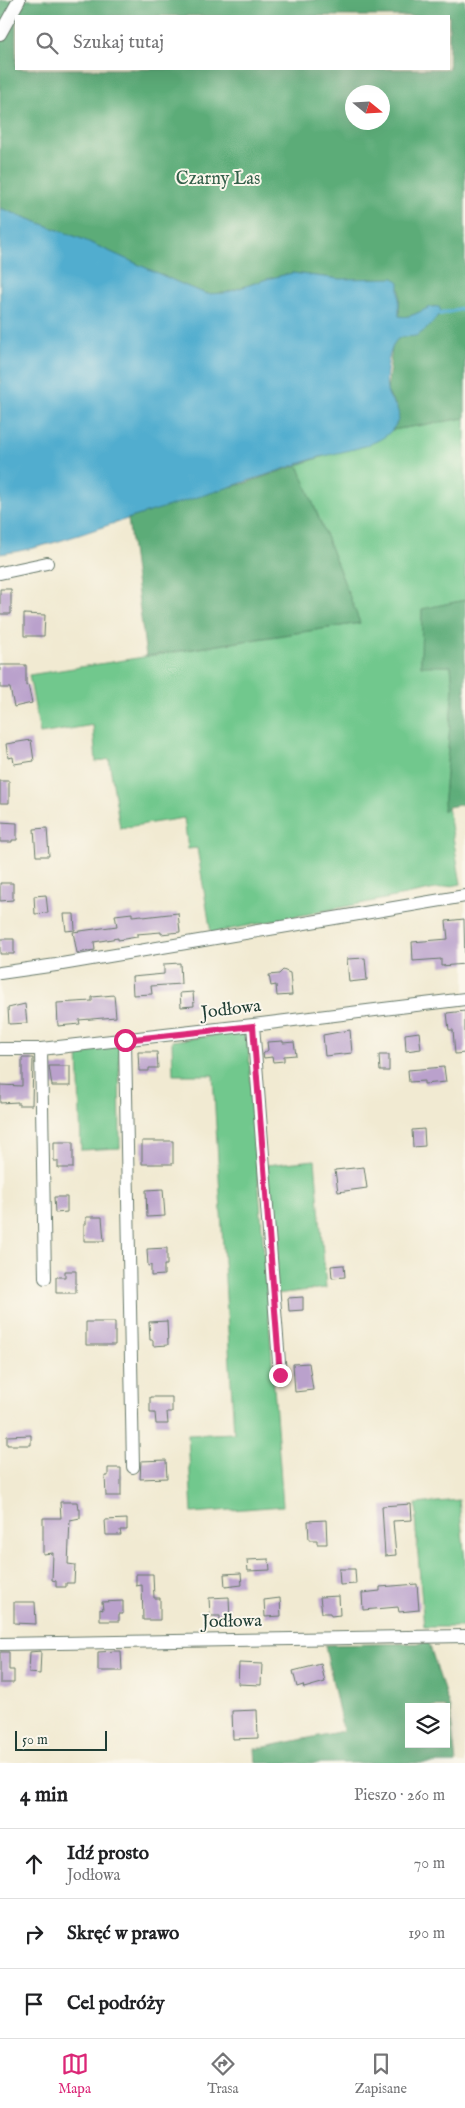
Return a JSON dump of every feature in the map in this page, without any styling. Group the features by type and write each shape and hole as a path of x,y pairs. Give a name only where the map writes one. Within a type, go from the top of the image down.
{"street":[{"path":"0,34 19,0"},
{"path":"0,573 47,563"},
{"path":"0,973 56,966 465,896"},
{"name":"Jodłowa","path":"0,1049 41,1049 125,1040 465,999"},
{"path":"253,1026 280,1375"},
{"path":"125,1040 133,1467"},
{"path":"41,1049 45,1278"},
{"name":"Jodłowa","path":"0,1644 465,1636"}],"green space":[{"name":"Czarny Las","path":"0,0 465,0 465,418 392,430 396,423 397,407 387,392 392,348 395,341 400,337 424,331 440,314 434,306 405,318 399,316 400,289 292,273 225,293 207,294 82,239 0,208"},
{"path":"465,418 465,600 422,609 421,665 451,666 453,688 443,810 448,807 461,884 211,933 197,848 188,849 184,818 120,828 109,759 96,762 93,725 40,734 29,675 360,623 298,465 385,435 392,430"},
{"path":"298,465 360,623 146,656 128,519"},
{"path":"465,600 465,804 448,807 443,811 453,688 451,666 421,666 422,609"},
{"path":"247,1031 283,1506 192,1513 188,1435 234,1433 213,1075 173,1075 172,1041"},
{"path":"119,1044 120,1148 81,1150 78,1049"},
{"path":"315,1160 326,1288 276,1294 266,1165"},
{"path":"459,1500 465,1562 465,1627 424,1627 415,1518 417,1517 416,1504"},
{"path":"429,1643 448,1703 405,1703 405,1748 450,1748 450,1709 456,1763 256,1763 255,1749 343,1731 325,1645"}],"water":[{"path":"0,208 82,239 207,294 225,293 292,273 340,279 394,278 399,282 399,316 410,316 434,307 439,307 441,311 421,333 397,339 395,342 388,366 386,385 397,409 398,418 391,431 375,442 310,460 64,540 0,554"}],"building":[{"path":"0,589 11,589 11,614 0,614"},
{"path":"24,614 45,615 44,636 24,636"},
{"path":"0,665 26,665 26,686 28,685 32,703 14,707 10,688 0,688"},
{"path":"31,740 34,761 14,764 13,757 8,758 6,744"},
{"path":"0,781 9,781 9,803 0,803"},
{"path":"0,822 17,823 17,840 0,842"},
{"path":"47,828 49,856 36,856 34,829"},
{"path":"0,883 13,883 13,900 0,901"},
{"path":"46,895 48,913 35,914 34,896"},
{"path":"132,913 132,916 142,915 143,917 178,913 180,932 137,934 137,937 94,942 95,950 77,953 73,932 117,926 115,915"},
{"path":"64,914 74,914 75,930 66,931"},
{"path":"464,919 465,964 441,966 441,959 413,961 412,942 448,939 446,921"},
{"path":"0,939 14,939 14,954 0,954"},
{"path":"365,958 367,980 349,982 347,959"},
{"path":"180,963 181,984 151,986 152,994 133,995 132,977 164,974 164,964"},
{"path":"283,970 290,973 292,995 277,996 276,985 271,986 269,975 279,974"},
{"path":"193,992 194,1006 181,1007 180,993"},
{"path":"114,995 116,1017 79,1020 80,1024 58,1026 57,1003 92,1001 92,997"},
{"path":"25,1004 27,1023 9,1024 8,1008"},
{"path":"465,1011 465,1053 455,1054 453,1030 449,1030 447,1013"},
{"path":"350,1030 352,1053 325,1056 323,1035"},
{"path":"419,1032 421,1049 406,1051 405,1034"},
{"path":"283,1041 283,1043 294,1042 296,1055 284,1056 284,1061 273,1062 272,1057 264,1058 263,1054 268,1050 267,1042"},
{"path":"138,1052 157,1052 158,1068 149,1068 149,1071 139,1071"},
{"path":"379,1055 389,1055 389,1071 380,1071"},
{"path":"22,1058 33,1058 32,1105 18,1105 18,1102 0,1103 0,1085 22,1086"},
{"path":"49,1066 70,1066 70,1086 52,1086"},
{"path":"444,1067 446,1082 424,1084 424,1081 409,1082 408,1070"},
{"path":"424,1129 425,1146 413,1147 412,1130"},
{"path":"142,1141 173,1141 173,1164 142,1164"},
{"path":"54,1142 73,1142 73,1168 58,1168 58,1161 54,1161"},
{"path":"364,1167 367,1188 338,1192 335,1170"},
{"path":"163,1189 165,1216 147,1217 146,1190"},
{"path":"54,1197 67,1197 67,1212 55,1213"},
{"path":"86,1217 102,1217 104,1241 84,1241"},
{"path":"167,1248 167,1265 164,1265 164,1275 151,1276 151,1265 148,1266 147,1249"},
{"path":"344,1265 345,1277 332,1278 331,1266"},
{"path":"65,1271 76,1271 76,1293 56,1293 56,1277 65,1277"},
{"path":"303,1297 303,1310 289,1311 288,1298"},
{"path":"167,1321 168,1345 153,1346 153,1340 150,1340 149,1322"},
{"path":"86,1322 115,1322 115,1345 86,1345"},
{"path":"309,1363 313,1390 295,1392 293,1364"},
{"path":"150,1397 172,1397 172,1412 167,1412 168,1424 156,1424 155,1413 150,1413"},
{"path":"31,1435 31,1445 7,1445 7,1436"},
{"path":"166,1460 167,1478 140,1479 141,1461"},
{"path":"108,1468 121,1468 121,1496 106,1496 105,1476 108,1476"},
{"path":"60,1502 77,1502 78,1509 80,1509 80,1518 70,1520 68,1564 75,1565 74,1583 66,1583 66,1587 56,1587 56,1581 52,1580 53,1553 43,1554 43,1518 61,1518"},
{"path":"411,1504 412,1520 393,1521 396,1555 385,1556 382,1506"},
{"path":"127,1519 127,1530 120,1530 121,1535 106,1535 105,1520"},
{"path":"326,1520 327,1544 317,1544 317,1540 309,1540 308,1521"},
{"path":"269,1559 270,1570 248,1571 247,1560"},
{"path":"339,1569 355,1569 356,1584 340,1585"},
{"path":"241,1573 242,1585 225,1587 224,1574"},
{"path":"136,1574 153,1574 154,1598 160,1598 160,1620 143,1620 142,1585 136,1586"},
{"path":"417,1584 419,1610 399,1612 398,1607 363,1610 362,1593 380,1591 380,1587"},
{"path":"339,1596 340,1615 331,1616 330,1613 322,1613 320,1597"},
{"path":"229,1597 230,1620 220,1620 220,1616 210,1616 209,1598"},
{"path":"280,1598 281,1616 265,1617 264,1600"},
{"path":"123,1601 123,1614 119,1614 119,1621 100,1621 100,1609 103,1610 102,1602"},
{"path":"14,1602 35,1602 36,1624 14,1623"},
{"path":"41,1651 40,1674 29,1673 30,1652"},
{"path":"121,1651 122,1671 98,1671 98,1652"},
{"path":"0,1652 9,1652 9,1670 14,1670 14,1683 0,1683"},
{"path":"239,1663 262,1664 261,1685 238,1684"},
{"path":"321,1664 325,1682 304,1688 303,1685 297,1687 293,1671"},
{"path":"257,1710 258,1738 233,1739 232,1711"}],"waterway":[{"path":"440,314 465,308"}],"route":[{"path":"125,1040 253,1026 280,1375"}]}
